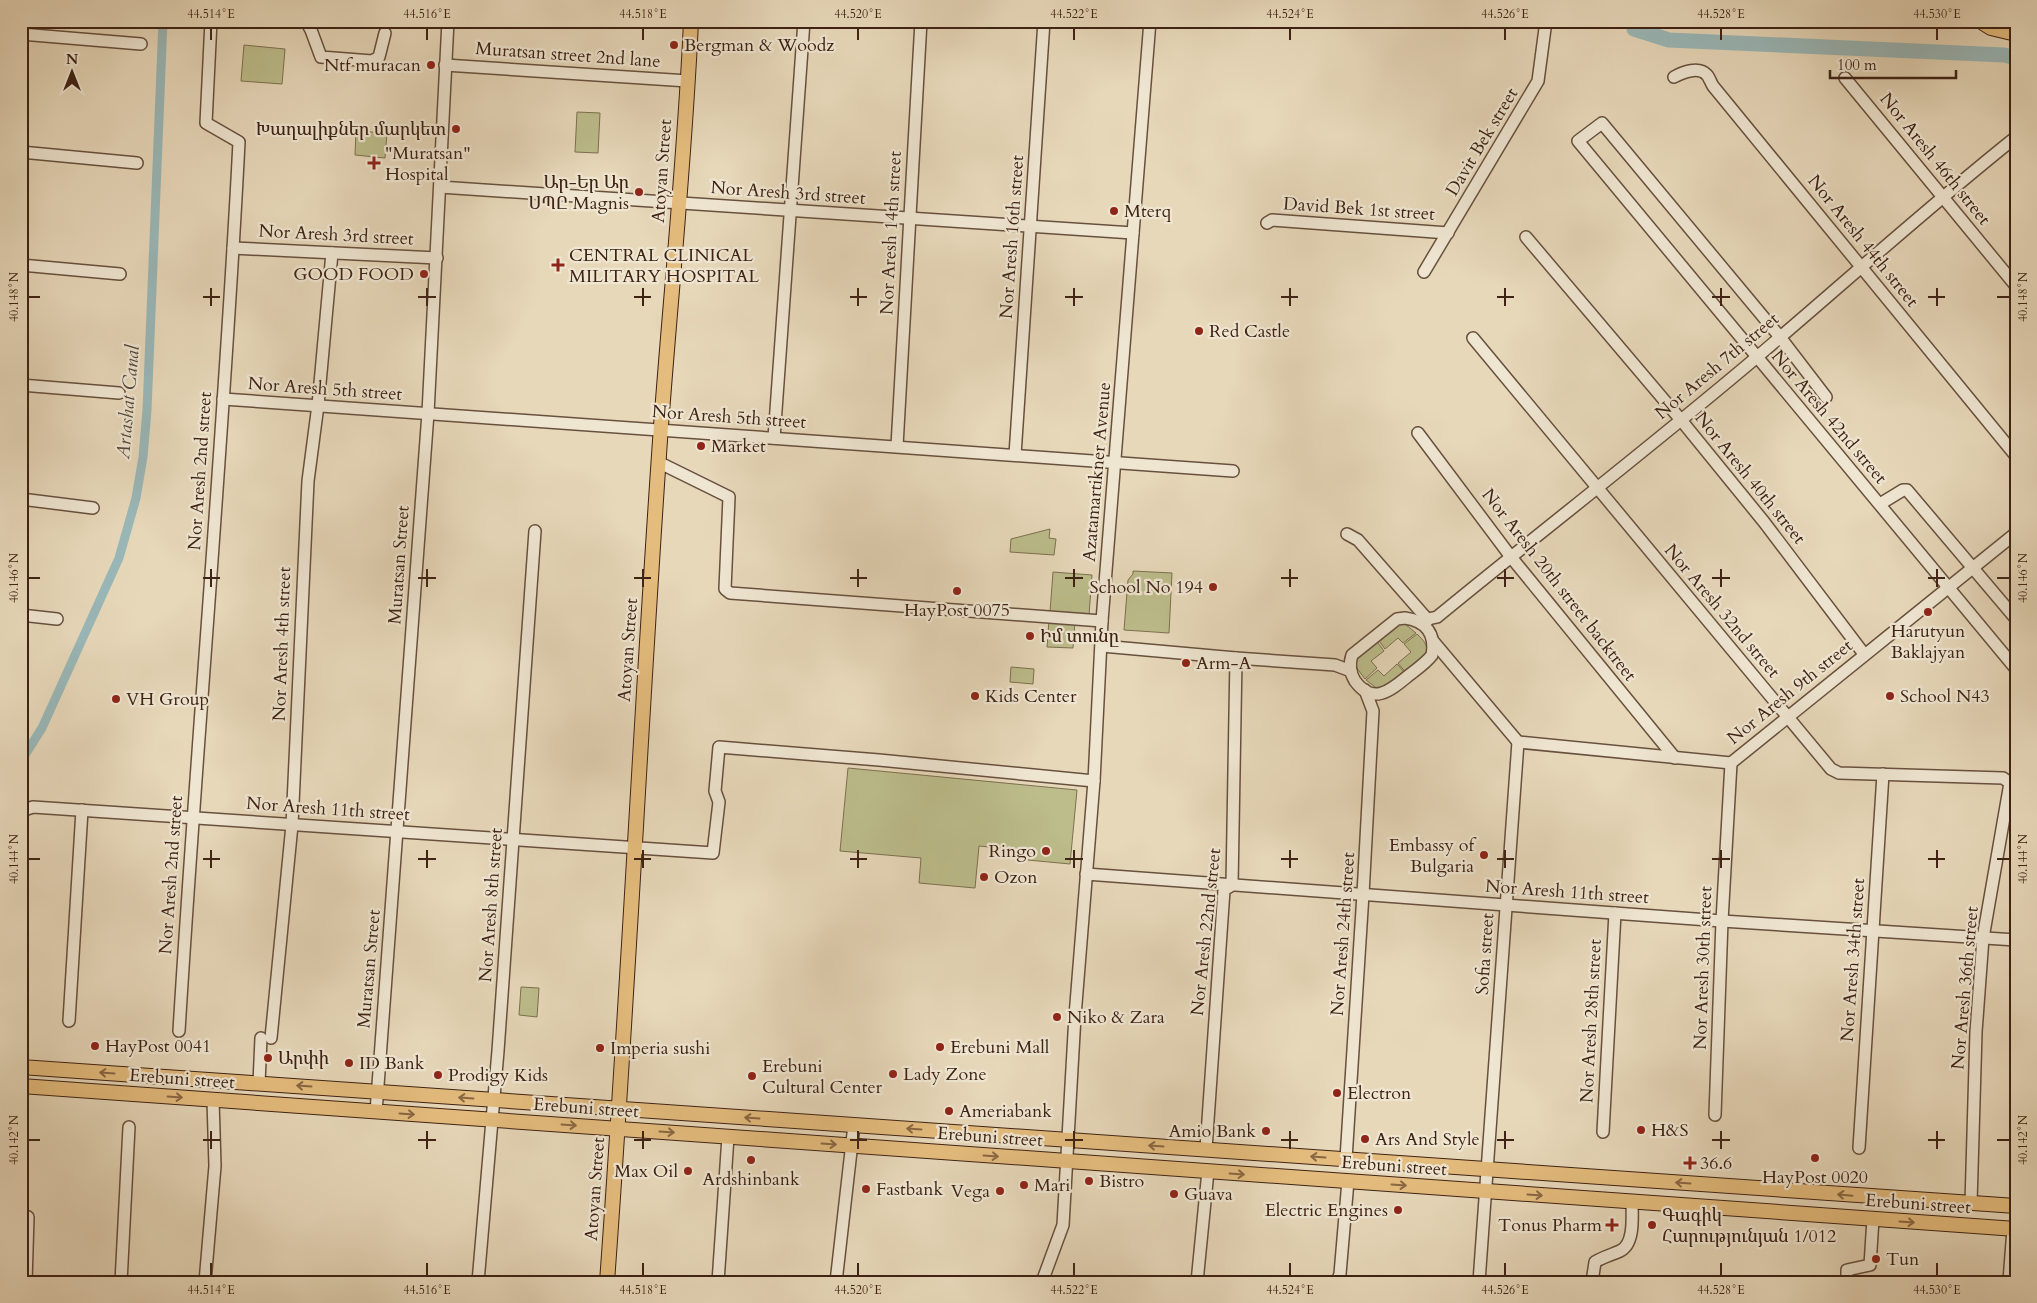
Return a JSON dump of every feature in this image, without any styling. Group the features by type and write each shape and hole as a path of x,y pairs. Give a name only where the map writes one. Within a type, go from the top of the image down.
{"main road":[{"name":"Atoyan Street","path":"607,1282 620,1109 634,848 661,430 691,21"},
{"path":"1980,21 1991,28 2016,34"},
{"name":"Erebuni street","path":"21,1067 2016,1206"},
{"name":"Erebuni street","path":"21,1086 2014,1229"}],"street":[{"name":"Nor Aresh 2nd street","path":"179,1031 192,818 234,248 239,142 206,123 211,21"},
{"path":"306,21 312,30 320,57 372,60 379,57 385,33"},
{"name":"Muratsan Street","path":"376,1112 428,414 448,21"},
{"path":"774,438 804,21"},
{"name":"Nor Aresh 14th street","path":"897,446 921,21"},
{"name":"Nor Aresh 16th street","path":"1015,455 1044,21"},
{"name":"Azatamartikner Avenue","path":"1042,1282 1063,1225 1094,780 1102,621 1150,21"},
{"name":"Davit Bek street","path":"1424,272 1538,81 1546,21"},
{"path":"21,34 140,44"},
{"name":"Muratsan street 2nd lane","path":"445,65 688,81"},
{"name":"Nor Aresh 44th street","path":"1674,77 1682,72 1699,70 1707,74 1713,86 2016,456"},
{"name":"Nor Aresh 46th street","path":"1845,78 2016,286"},
{"name":"Nor Aresh 42nd street","path":"1780,337 1602,123 1578,141 2016,669"},
{"name":"Nor Aresh 7th street","path":"1430,658 1432,655 1432,637 1428,619 1511,557 1681,420 1780,337 1943,195 2016,137"},
{"path":"21,152 137,163"},
{"name":"Nor Aresh 3rd street","path":"440,186 679,204 1134,233"},
{"name":"David Bek 1st street","path":"1267,223 1272,220 1448,233"},
{"name":"Nor Aresh 40th street","path":"1526,237 1681,420 1764,522 1864,654"},
{"name":"Nor Aresh 3rd street","path":"234,248 437,258"},
{"name":"Nor Aresh 4th street","path":"259,1083 292,824 303,560 309,472 318,406 332,253"},
{"path":"21,265 120,274"},
{"path":"1780,337 1826,397"},
{"name":"Nor Aresh 32nd street","path":"1473,338 1596,488 1835,772 2003,778 2007,780"},
{"path":"21,385 119,392"},
{"name":"Nor Aresh 5th street","path":"223,399 1233,471"},
{"name":"Nor Aresh 20th street backtreet","path":"1418,433 1511,557 1674,758"},
{"path":"660,463 729,497 725,588 730,593 1102,621"},
{"path":"1880,504 1903,490 1907,490 2016,619"},
{"path":"21,499 93,508"},
{"name":"Nor Aresh 8th street","path":"478,1282 494,1100 535,532"},
{"name":"Nor Aresh 9th street","path":"1518,742 1731,763 2016,533"},
{"path":"1347,534 1358,540 1428,619"},
{"path":"21,615 57,619"},
{"path":"1335,665 1352,655 1397,619 1428,619"},
{"path":"1432,637 1447,658 1518,742"},
{"path":"1102,646 1335,665 1351,671 1352,655"},
{"name":"Nor Aresh 22nd street","path":"1206,1149 1224,890 1232,885 1236,658"},
{"path":"1373,711 1385,694 1430,658 1447,658"},
{"name":"Nor Aresh 24th street","path":"1346,1159 1364,894 1373,711 1365,690 1353,678 1351,671"},
{"path":"1365,690 1375,694 1385,694"},
{"name":"Sofia street","path":"1487,1191 1518,742"},
{"name":"Nor Aresh 11th street","path":"21,811 33,807 713,853 719,802 715,791 719,747 1094,780"},
{"name":"Nor Aresh 30th street","path":"1715,1115 1722,921 1731,763"},
{"name":"Nor Aresh 34th street","path":"1859,1148 1883,774"},
{"name":"Nor Aresh 36th street","path":"1971,1203 1976,1032 1983,938 2010,788 2010,783 2007,780"},
{"path":"69,1021 82,810"},
{"name":"Nor Aresh 11th street","path":"1086,874 1722,921 2016,940"},
{"name":"Nor Aresh 28th street","path":"1602,1132 1615,913"},
{"path":"205,1282 215,1166 213,1100"},
{"path":"836,1282 854,1125"},
{"path":"121,1282 129,1127"},
{"path":"718,1282 728,1137"},
{"path":"1197,1282 1208,1171"},
{"path":"1337,1282 1340,1274 1348,1181"},
{"path":"1480,1282 1487,1191"},
{"path":"1592,1282 1594,1262 1605,1255 1621,1250 1630,1239 1632,1202"},
{"path":"26,1282 28,1217"},
{"path":"1847,1282 1848,1270 1870,1265 1874,1219"},
{"path":"2014,1229 2009,1281 2016,1282"}],"green space":[{"path":"244,45 285,49 282,84 241,81"},
{"path":"577,112 600,113 598,153 575,152"},
{"path":"356,131 387,133 385,158 355,155"},
{"path":"1050,529 1049,538 1056,539 1054,555 1010,552 1011,539"},
{"path":"1133,571 1172,573 1169,633 1124,630 1128,580"},
{"path":"1053,572 1092,575 1089,615 1050,612"},
{"path":"1049,620 1075,622 1073,648 1047,647"},
{"path":"1397,624 1405,624 1416,633 1403,643 1398,638 1385,649 1377,638"},
{"path":"1417,634 1426,645 1427,651 1407,674 1398,663 1411,652 1404,644"},
{"path":"1375,639 1384,651 1371,661 1377,668 1365,679 1356,667 1356,658"},
{"path":"1397,664 1406,674 1379,690 1366,680 1378,670 1384,676"},
{"path":"1011,667 1034,669 1033,684 1010,682"},
{"path":"848,768 1077,790 1070,864 1017,859 1018,850 979,846 975,888 919,883 921,858 840,851"},
{"path":"521,987 539,988 537,1017 519,1015"}],"waterway":[{"name":"Artashat Canal","path":"21,761 42,728 119,558 136,498 143,457 147,410 163,21"},
{"path":"1634,29 1669,40 2004,55 2016,58"}],"place":[{"name":"Bergman & Woodz","path":"674,45"},
{"name":"Ntf muracan","path":"431,65"},
{"name":"Խաղալիքներ մարկետ","path":"456,129"},
{"name":"\"Muratsan\" Hospital","path":"374,163"},
{"name":"Ար-Եր Ար ՍՊԸ Magnis","path":"639,192"},
{"name":"Mterq","path":"1114,211"},
{"name":"CENTRAL CLINICAL MILITARY HOSPITAL","path":"558,265"},
{"name":"GOOD FOOD","path":"424,274"},
{"name":"Red Castle","path":"1199,331"},
{"name":"Market","path":"701,446"},
{"name":"School No 194","path":"1213,587"},
{"name":"HayPost 0075","path":"957,591"},
{"name":"Harutyun Baklajyan","path":"1928,612"},
{"name":"Իմ տունը","path":"1030,636"},
{"name":"Arm-A","path":"1186,663"},
{"name":"Kids Center","path":"975,696"},
{"name":"School N43","path":"1890,696"},
{"name":"VH Group","path":"116,699"},
{"name":"Ringo","path":"1046,851"},
{"name":"Embassy of Bulgaria","path":"1484,855"},
{"name":"Ozon","path":"984,877"},
{"name":"Niko & Zara","path":"1057,1017"},
{"name":"HayPost 0041","path":"95,1046"},
{"name":"Erebuni Mall","path":"940,1047"},
{"name":"Imperia sushi","path":"600,1048"},
{"name":"Արփի","path":"268,1058"},
{"name":"ID Bank","path":"349,1063"},
{"name":"Lady Zone","path":"893,1074"},
{"name":"Prodigy Kids","path":"438,1075"},
{"name":"Erebuni Cultural Center","path":"752,1076"},
{"name":"Electron","path":"1337,1093"},
{"name":"Ameriabank","path":"949,1111"},
{"name":"H&S","path":"1641,1130"},
{"name":"Amio Bank","path":"1266,1131"},
{"name":"Ars And Style","path":"1365,1139"},
{"name":"HayPost 0020","path":"1815,1158"},
{"name":"Ardshinbank","path":"751,1160"},
{"name":"36.6","path":"1690,1163"},
{"name":"Max Oil","path":"688,1171"},
{"name":"Bistro","path":"1089,1181"},
{"name":"Mari","path":"1024,1185"},
{"name":"Fastbank","path":"866,1189"},
{"name":"Vega","path":"1000,1191"},
{"name":"Guava","path":"1174,1194"},
{"name":"Electric Engines","path":"1398,1210"},
{"name":"Tonus Pharm","path":"1612,1225"},
{"name":"Գագիկ Հարությունյան 1/012","path":"1652,1225"},
{"name":"Tun","path":"1876,1259"}]}
